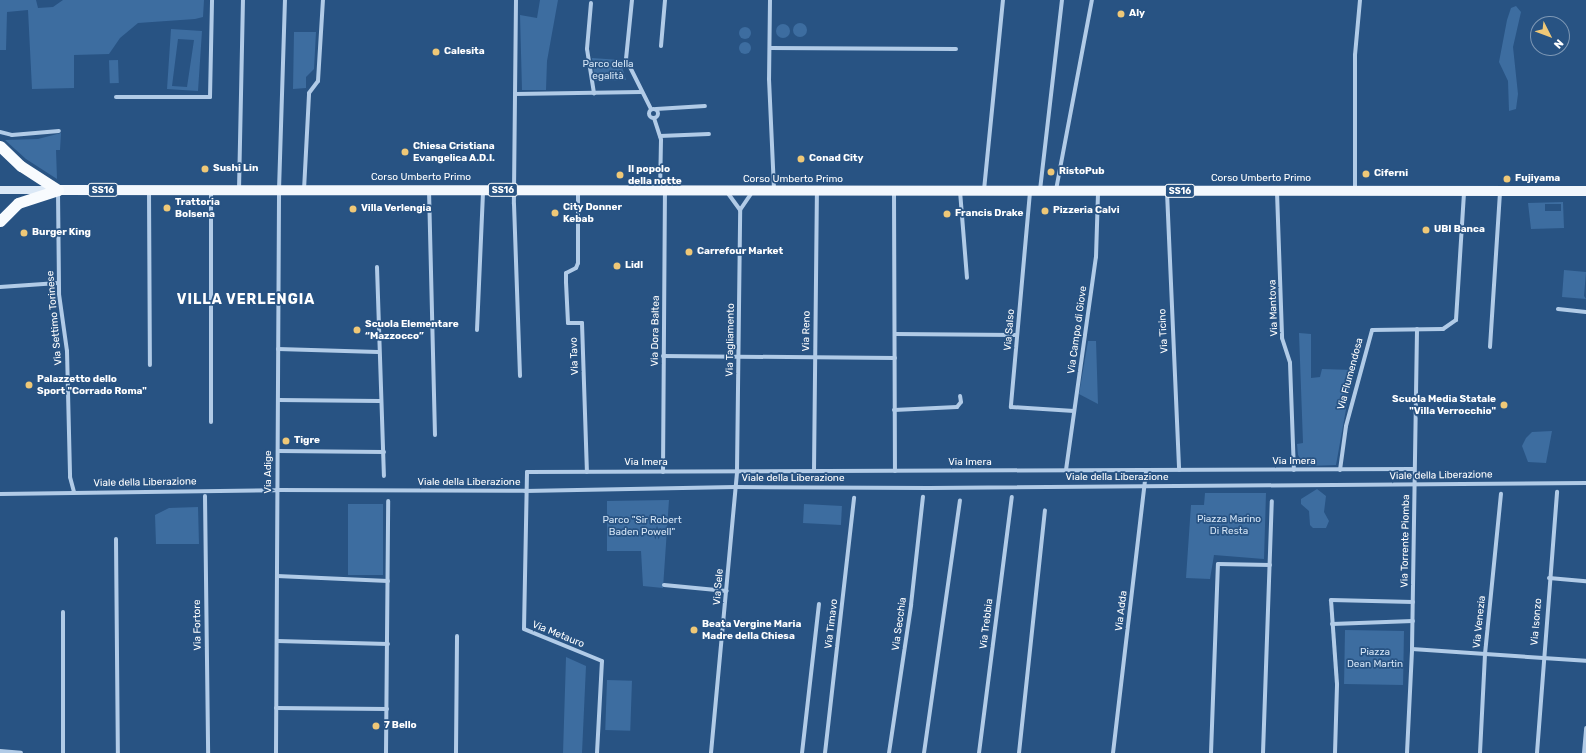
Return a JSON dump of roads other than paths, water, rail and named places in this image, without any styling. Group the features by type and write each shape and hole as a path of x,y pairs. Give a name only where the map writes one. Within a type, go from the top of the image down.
{"highway":[{"path":"0,146 21,166 58,190"},
{"path":"0,221 18,203 58,190"}],"main road":[{"name":"Corso Umberto Primo","path":"0,190 239,191 429,189 662,190 727,192 1355,191 1464,193 1586,191"}],"street":[{"path":"116,97 210,97 212,0"},
{"path":"239,191 243,0"},
{"name":"Via Adige","path":"276,753 280,190 286,0"},
{"path":"304,190 309,93 318,81 323,0"},
{"path":"516,0 515,190 520,376"},
{"path":"632,0 626,59 641,92 651,109 649,115 654,118 658,114 656,109"},
{"path":"662,46 665,0"},
{"path":"770,0 774,191"},
{"path":"984,191 1003,0"},
{"path":"1035,191 1062,0"},
{"path":"1056,192 1092,0"},
{"path":"1355,191 1355,56 1360,0"},
{"path":"590,2 587,49 594,93"},
{"path":"770,48 956,49"},
{"path":"515,94 641,92"},
{"path":"651,109 705,106"},
{"name":"Via Dora Baltea","path":"654,118 660,136 662,190 664,356 663,472"},
{"path":"0,132 12,135 59,132"},
{"path":"660,136 709,134"},
{"path":"429,189 435,435"},
{"name":"Via Settimo Torinese","path":"58,190 58,283 67,356 70,477 74,492"},
{"path":"477,330 483,190"},
{"name":"Via Tavo","path":"578,190 578,263 576,268 566,273 566,289 568,323 582,323 587,472"},
{"path":"148,191 150,365"},
{"path":"211,191 211,422"},
{"name":"Via Reno","path":"814,471 814,357 817,191"},
{"path":"960,191 967,278"},
{"name":"Via Salso","path":"1035,191 1011,407 1074,411"},
{"name":"Via Ticino","path":"1167,191 1179,470"},
{"path":"727,192 740,210 752,192"},
{"path":"894,192 895,472"},
{"name":"Via Campo di Giove","path":"1066,470 1096,258 1098,192"},
{"name":"Via Mantova","path":"1277,192 1282,338 1290,363 1294,470"},
{"path":"1490,347 1500,192"},
{"name":"Via Flumendosa","path":"1340,470 1346,426 1372,330 1443,329 1456,320 1464,193"},
{"name":"Via Tagliamento","path":"737,471 740,210"},
{"path":"376,267 378,352 384,476"},
{"path":"0,287 58,283"},
{"path":"1558,309 1586,312"},
{"name":"Via Torrente Piomba","path":"1407,753 1413,621 1417,329"},
{"path":"894,334 1015,335"},
{"path":"278,349 378,352"},
{"path":"664,356 895,358"},
{"path":"894,410 957,407 961,402 960,396"},
{"path":"278,400 380,401"},
{"path":"278,451 384,452"},
{"name":"Via Imera","path":"527,472 895,472 1414,469"},
{"name":"Via Adda","path":"1113,753 1146,470"},
{"name":"Via Sele","path":"711,753 737,471"},
{"name":"Via Metauro","path":"527,472 525,491 524,630 602,661 597,753"},
{"name":"Viale della Liberazione","path":"0,494 277,490 525,491 736,487 1586,483"},
{"name":"Via Isonzo","path":"1537,753 1542,658 1557,492"},
{"name":"Via Venezia","path":"1480,753 1485,654 1501,494"},
{"name":"Via Fortore","path":"204,496 208,753"},
{"name":"Via Secchia","path":"889,753 911,605 922,497"},
{"name":"Via Trebbia","path":"979,753 1012,497"},
{"name":"Via Timavo","path":"825,753 854,498"},
{"path":"386,753 388,501"},
{"path":"924,753 960,501"},
{"path":"1263,753 1272,501"},
{"path":"1019,753 1045,510"},
{"path":"116,538 118,753"},
{"path":"1211,753 1218,564 1270,565"},
{"path":"277,576 388,580"},
{"path":"1549,578 1586,581"},
{"path":"664,585 727,591"},
{"path":"1335,753 1337,684 1331,600 1413,602"},
{"path":"802,753 819,604"},
{"path":"63,612 63,753"},
{"path":"1332,624 1413,621"},
{"path":"456,753 457,636"},
{"path":"277,641 388,644"},
{"path":"1412,649 1586,661"},
{"path":"276,708 387,709"},
{"path":"1584,753 1586,728"},
{"path":"0,751 21,753"}],"place":[{"name":"Aly","path":"1121,14"},
{"name":"Calesita","path":"436,52"},
{"name":"Chiesa Cristiana Evangelica A.D.I.","path":"405,152"},
{"name":"Conad City","path":"801,159"},
{"name":"Sushi Lin","path":"205,169"},
{"name":"RistoPub","path":"1051,172"},
{"name":"Ciferni","path":"1366,174"},
{"name":"Il popolo della notte","path":"620,175"},
{"name":"Fujiyama","path":"1507,179"},
{"name":"Trattoria Bolsena","path":"167,208"},
{"name":"Villa Verlengia","path":"353,209"},
{"name":"Pizzeria Calvi","path":"1045,211"},
{"name":"City Donner Kebab","path":"555,213"},
{"name":"Francis Drake","path":"947,214"},
{"name":"UBI Banca","path":"1426,230"},
{"name":"Burger King","path":"24,233"},
{"name":"Carrefour Market","path":"689,252"},
{"name":"Lidl","path":"617,266"},
{"name":"Scuola Elementare “Mazzocco”","path":"357,330"},
{"name":"Palazzetto dello Sport \"Corrado Roma\"","path":"29,385"},
{"name":"Scuola Media Statale \"Villa Verrocchio\"","path":"1504,405"},
{"name":"Tigre","path":"286,441"},
{"name":"Beata Vergine Maria Madre della Chiesa","path":"694,630"},
{"name":"7 Bello","path":"376,726"}],"district":[{"name":"VILLA VERLENGIA","path":"246,300"}],"park label":[{"name":"Parco della egalità","path":"608,70"},
{"name":"Piazza Marino Di Resta","path":"1229,524"},
{"name":"Parco \"Sir Robert Baden Powell\"","path":"642,526"},
{"name":"Piazza Dean Martin","path":"1375,658"}]}
